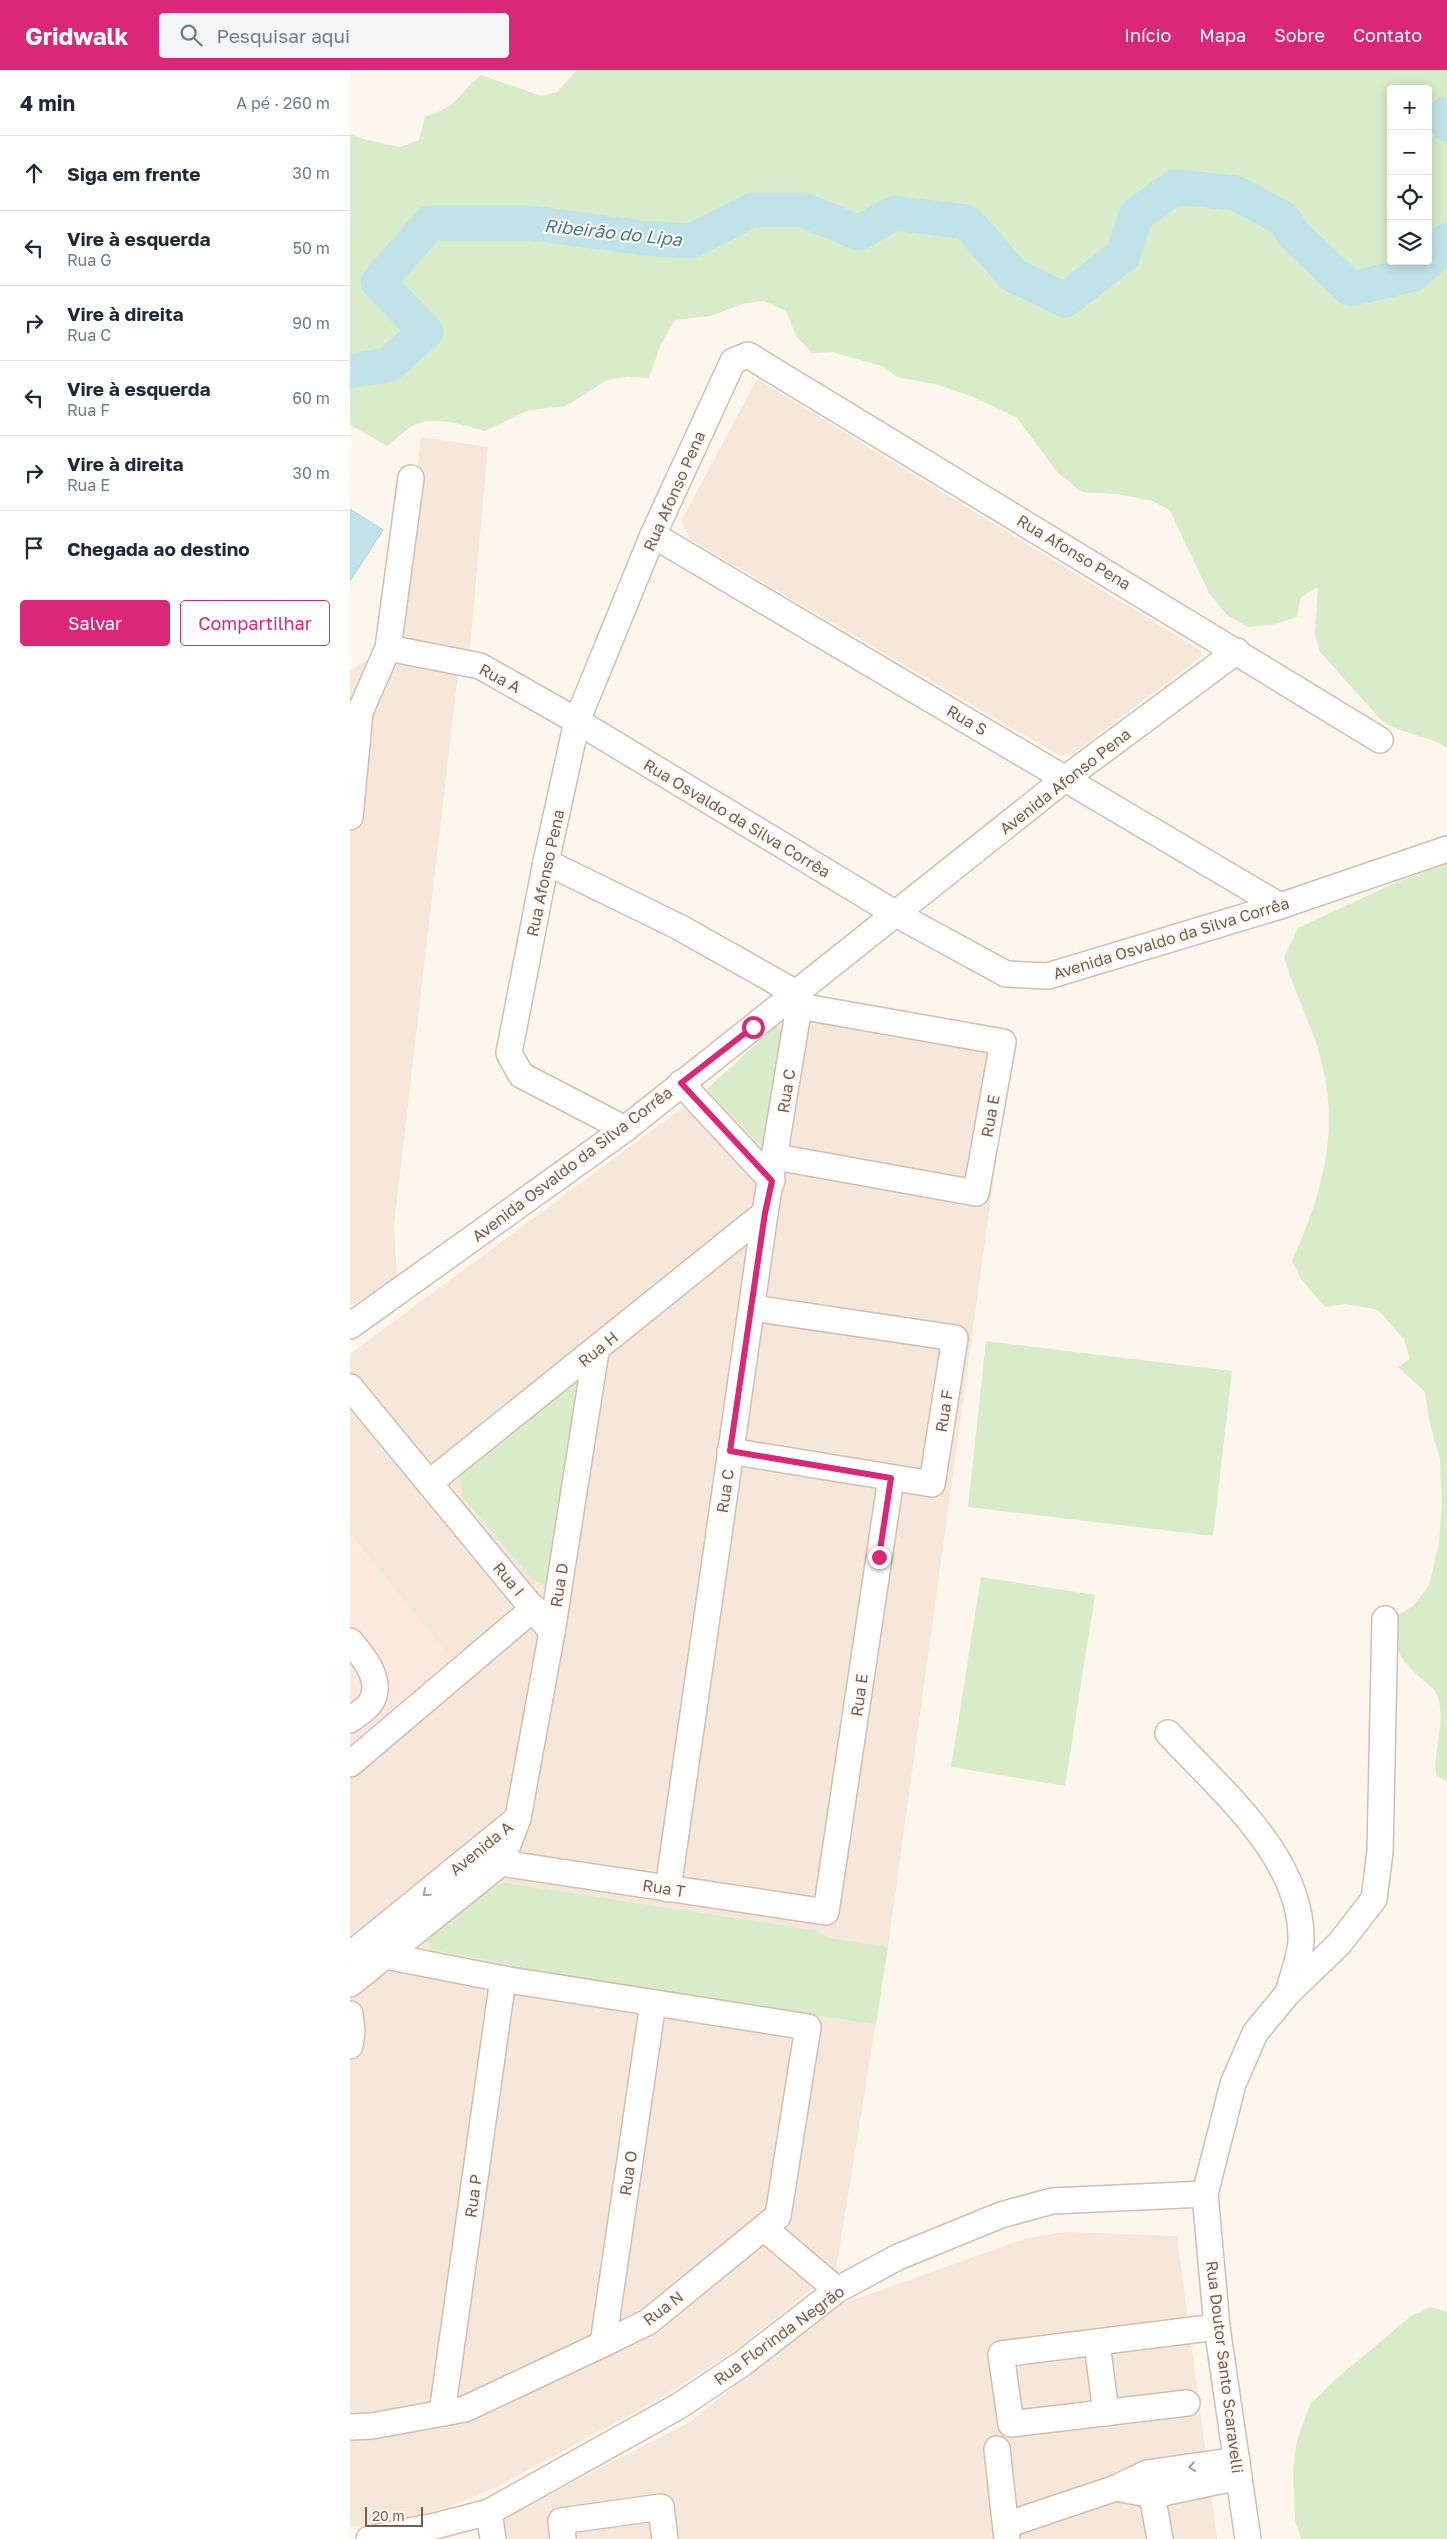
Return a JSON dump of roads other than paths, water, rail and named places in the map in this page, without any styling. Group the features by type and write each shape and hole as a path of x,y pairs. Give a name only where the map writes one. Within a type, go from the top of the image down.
{"street":[{"name":"Rua Afonso Pena","path":"625,1129 521,1075 509,1053 546,862 577,721 653,535 733,361 748,355 1237,651"},
{"path":"350,817 355,712 388,648 411,478"},
{"name":"Rua S","path":"653,535 1280,906"},
{"name":"Rua A","path":"388,648 480,666 577,721"},
{"path":"1237,651 1380,740"},
{"name":"Avenida Afonso Pena","path":"896,914 1066,778 1237,651"},
{"name":"Rua Osvaldo da Silva Corrêa","path":"577,721 896,914"},
{"name":"Avenida Osvaldo da Silva Corrêa","path":"350,1326 625,1129 681,1083 797,999 896,914 1006,974 1048,976 1280,906 1447,848"},
{"path":"546,862 679,927 797,999"},
{"name":"Rua C","path":"668,1889 765,1213 774,1169 797,999"},
{"name":"Rua E","path":"774,1169 976,1193 1003,1042 797,999"},
{"path":"681,1083 774,1169"},
{"name":"Rua H","path":"429,1483 596,1351 765,1213"},
{"name":"Rua F","path":"730,1451 932,1484 955,1338 752,1308"},
{"name":"Rua D","path":"518,1818 552,1632 596,1351"},
{"name":"Rua I","path":"350,1387 534,1608 350,1764"},
{"name":"Rua E","path":"826,1912 891,1478"},
{"path":"534,1608 552,1632"},
{"name":"Rua Doutor Santo Scaravelli","path":"1248,2539 1217,2327 1205,2194 1233,2084 1255,2033 1288,1993 1339,1944 1374,1899 1380,1852 1385,1619"},
{"path":"350,1641 365,1658 376,1686 371,1702 350,1720"},
{"path":"1168,1732 1267,1840 1295,1894 1301,1942 1288,1993"},
{"name":"Avenida A","path":"350,1984 501,1863 518,1818"},
{"name":"Avenida A","path":"350,1955 518,1818"},
{"name":"Rua T","path":"501,1863 826,1912"},
{"path":"386,1956 503,1979 653,2003"},
{"name":"Rua P","path":"442,2413 503,1979"},
{"name":"Rua N","path":"350,2427 372,2426 465,2409 648,2322 778,2216 808,2027 653,2003"},
{"name":"Rua O","path":"603,2344 653,2003"},
{"path":"350,2014 352,2031 350,2046"},
{"name":"Rua Florinda Negrão","path":"369,2539 435,2526 489,2512 679,2406 743,2363 836,2290 907,2254 1001,2215 1052,2201 1205,2194"},
{"path":"764,2228 836,2290"},
{"path":"1187,2403 1011,2424 1001,2354 1217,2327"},
{"path":"1097,2343 1106,2413"},
{"path":"997,2449 1007,2532 1116,2488 1150,2484 1238,2468"},
{"path":"1150,2484 1160,2539"},
{"path":"563,2539 561,2521 661,2507 665,2539"},
{"path":"489,2512 492,2539"}],"water":[{"path":"350,509 383,530 350,581"}],"waterway":[{"name":"Ribeirão do Lipa","path":"1447,114 1445,115 1447,124"},
{"name":"Ribeirão do Lipa","path":"350,371 388,365 426,332 378,282 430,223 532,223 643,238 691,241 752,210 804,210 859,233 894,213 967,222 1013,275 1065,300 1123,255 1136,215 1175,187 1235,193 1283,218 1294,235 1351,289 1413,274 1445,247 1447,240"}]}
